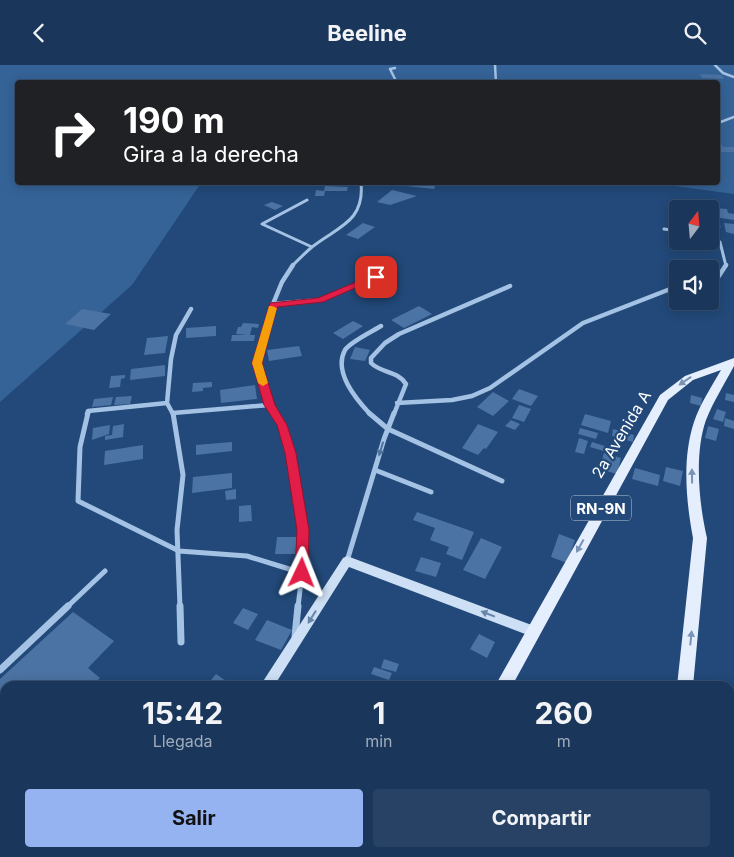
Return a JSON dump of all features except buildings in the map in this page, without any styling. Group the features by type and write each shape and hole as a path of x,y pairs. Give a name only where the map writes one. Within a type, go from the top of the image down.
{"main road":[{"name":"2a Avenida A","path":"506,681 664,398 689,378 732,362"},
{"name":"RN-9N","path":"686,681 700,538 695,513 693,457 700,421 732,362"},
{"path":"270,681 347,561 533,631"}],"street":[{"path":"495,65 496,80"},
{"path":"715,65 722,69 723,73 734,77"},
{"path":"395,68 390,69 396,80"},
{"path":"720,122 734,117"},
{"path":"294,644 302,573 303,530 291,453 282,425 270,405 257,363 273,305 282,282 291,267 312,247 351,220 359,207 362,194 361,185"},
{"path":"306,200 262,224 312,247"},
{"path":"664,229 669,230"},
{"path":"719,241 726,266 719,276"},
{"path":"273,305 320,301 376,277"},
{"path":"347,561 388,429 406,382 372,365 371,358 379,348 399,334 510,286"},
{"path":"397,403 452,400 472,396 490,388 583,323 669,290"},
{"path":"182,642 177,530 183,475 173,413 167,403 170,367 176,335 191,309"},
{"path":"381,326 346,348 342,360 344,374 352,394 370,414 388,429 502,481"},
{"path":"167,403 88,411 80,447 78,501 179,551 247,556 302,573"},
{"path":"173,413 270,405"},
{"path":"375,470 431,492"},
{"path":"0,670 105,571"}],"shaded area":[{"path":"0,65 734,65 734,194 668,185 720,185 720,80 15,80 15,185 200,185 132,285 0,402"}],"slow traffic":[{"path":"263,383 257,363 272,308"}],"route":[{"path":"302,573 303,530 291,453 282,425 270,405 257,363 273,305 320,301 376,277"}]}
